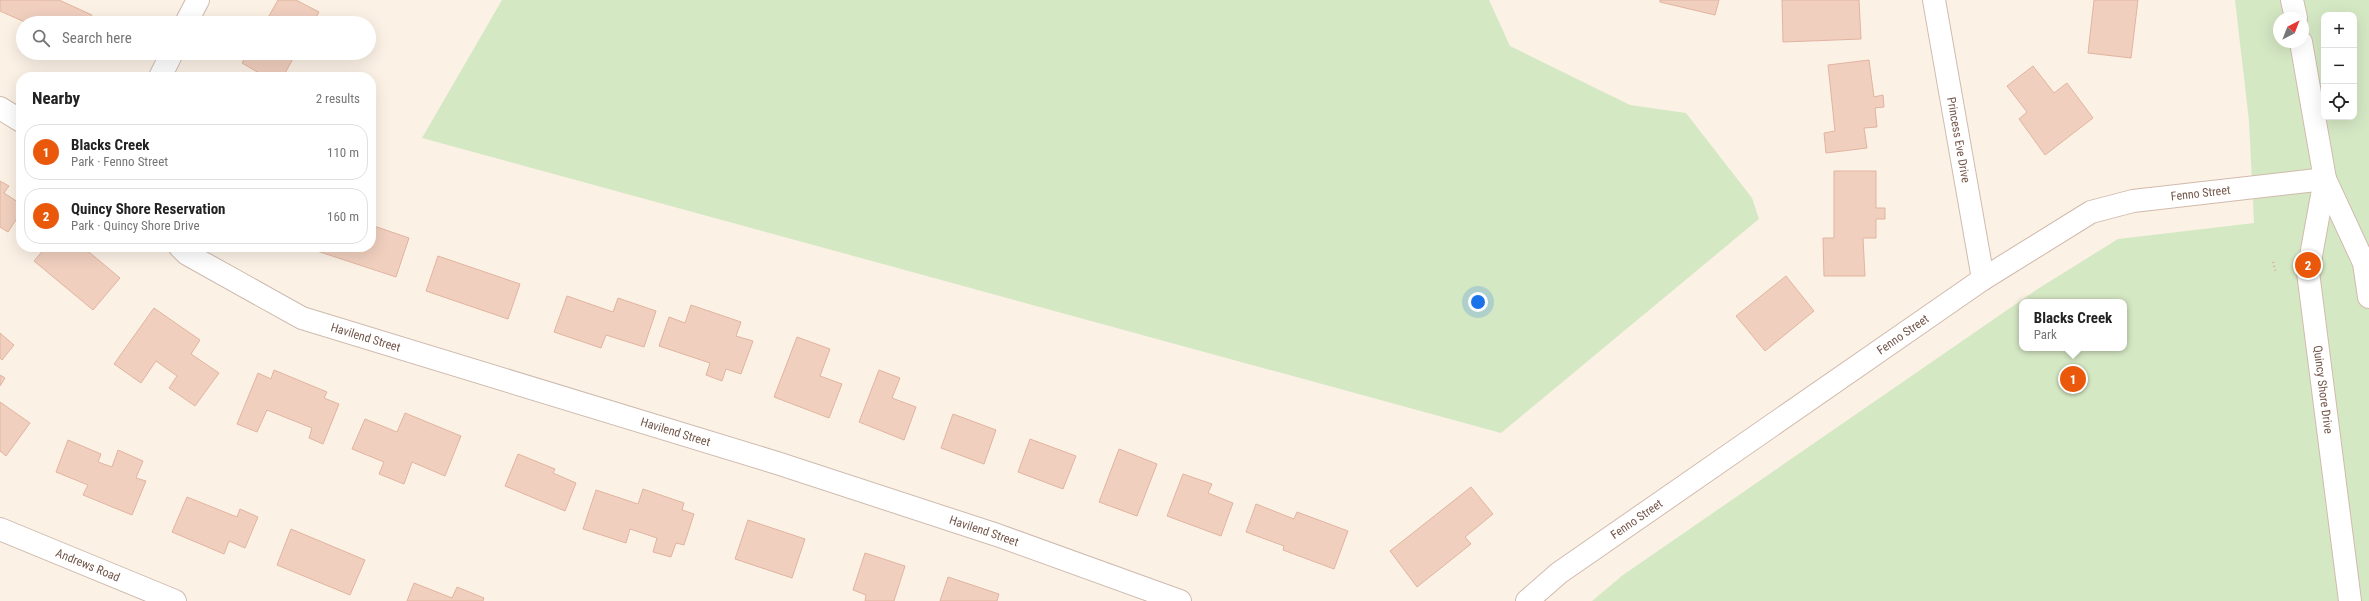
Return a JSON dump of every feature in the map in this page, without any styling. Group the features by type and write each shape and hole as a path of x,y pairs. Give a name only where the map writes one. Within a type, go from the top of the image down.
{"street":[{"path":"190,16 198,0"},
{"name":"Princess Eve Drive","path":"1934,0 1983,279"},
{"path":"2292,0 2295,12"},
{"name":"Quincy Shore Drive","path":"2302,48 2325,179 2364,263 2369,297"},
{"path":"162,72 168,60"},
{"path":"0,108 16,117"},
{"name":"Fenno Street","path":"1527,601 1559,573 1983,279 2091,212 2133,200 2325,179"},
{"name":"Quincy Shore Drive","path":"2325,179 2308,272 2350,601"},
{"name":"Havilend Street","path":"185,252 302,318 777,463 997,535 1180,601"},
{"name":"Andrews Road","path":"0,529 175,601"}],"green space":[{"path":"502,0 1489,0 1510,46 1630,105 1686,113 1752,198 1759,219 1501,433 422,138"},
{"path":"2235,0 2369,0 2369,601 1592,601 1623,575 2019,302 2019,351 2127,351 2127,299 2023,299 2118,239 2254,223 2249,121"}],"building":[{"path":"0,0 59,0 92,15 16,16 16,18 0,11"},
{"path":"278,0 296,0 319,12 317,16 269,16"},
{"path":"1660,0 1719,0 1715,15 1660,2"},
{"path":"1782,0 1859,0 1861,39 1783,42"},
{"path":"2094,0 2138,0 2131,58 2088,53"},
{"path":"244,60 292,60 286,72 257,72 242,63"},
{"path":"1869,60 1874,97 1883,95 1884,107 1875,108 1877,127 1864,128 1867,148 1826,153 1824,133 1835,131 1828,65"},
{"path":"2033,66 2054,93 2067,83 2093,118 2045,155 2019,119 2027,112 2007,86"},
{"path":"1834,171 1876,171 1876,208 1885,208 1885,219 1876,219 1876,238 1863,238 1865,276 1824,276 1823,238 1834,238"},
{"path":"0,181 9,186 4,193 16,201 16,220 8,232 0,227"},
{"path":"376,227 409,238 396,277 320,252 376,252"},
{"path":"42,252 89,252 120,278 93,310 34,261"},
{"path":"438,256 520,284 508,319 426,291"},
{"path":"1786,276 1814,311 1765,351 1736,316"},
{"path":"567,296 613,312 618,298 656,311 644,347 606,335 601,348 554,332"},
{"path":"691,305 741,322 736,336 753,341 741,374 726,369 722,381 706,375 710,363 659,346 669,317 685,323"},
{"path":"154,308 200,340 191,354 219,373 195,406 169,388 177,376 156,361 141,383 114,364"},
{"path":"0,333 14,345 2,360 0,358"},
{"path":"797,337 830,349 820,376 842,384 829,418 774,397"},
{"path":"274,370 327,392 324,398 339,404 323,444 309,438 312,428 267,410 257,432 237,424 258,373 271,379"},
{"path":"879,370 900,378 892,398 916,407 904,440 859,422"},
{"path":"0,375 5,378 0,386"},
{"path":"0,402 30,423 6,456 0,451"},
{"path":"405,413 461,436 445,476 412,462 404,484 379,474 384,462 352,449 365,419 397,432"},
{"path":"953,414 996,430 984,464 941,448"},
{"path":"1030,439 1076,456 1063,489 1018,472"},
{"path":"68,440 101,454 98,462 112,467 118,450 143,461 136,478 146,481 132,515 83,495 88,485 56,472"},
{"path":"1119,449 1157,464 1137,516 1099,502"},
{"path":"518,454 555,469 553,473 576,483 565,511 505,486"},
{"path":"1183,474 1212,484 1208,493 1233,503 1221,536 1167,516"},
{"path":"1471,487 1493,514 1465,537 1471,544 1417,587 1390,551"},
{"path":"643,489 684,503 682,510 694,514 684,545 676,543 671,557 653,552 657,538 630,529 626,543 583,529 596,490 638,504"},
{"path":"187,497 237,517 240,509 258,517 245,548 229,541 224,554 172,532"},
{"path":"1256,504 1294,519 1297,512 1348,531 1334,569 1283,550 1284,546 1246,532"},
{"path":"748,520 805,539 792,578 735,559"},
{"path":"291,529 365,560 350,595 277,565"},
{"path":"865,553 905,566 894,601 865,601 866,595 853,590"},
{"path":"948,577 999,594 997,601 940,601"},
{"path":"414,583 452,598 457,587 484,598 483,601 407,601"}],"place":[{"name":"Quincy Shore Reservation","path":"2308,265"},
{"name":"Blacks Creek","path":"2073,379"}]}
